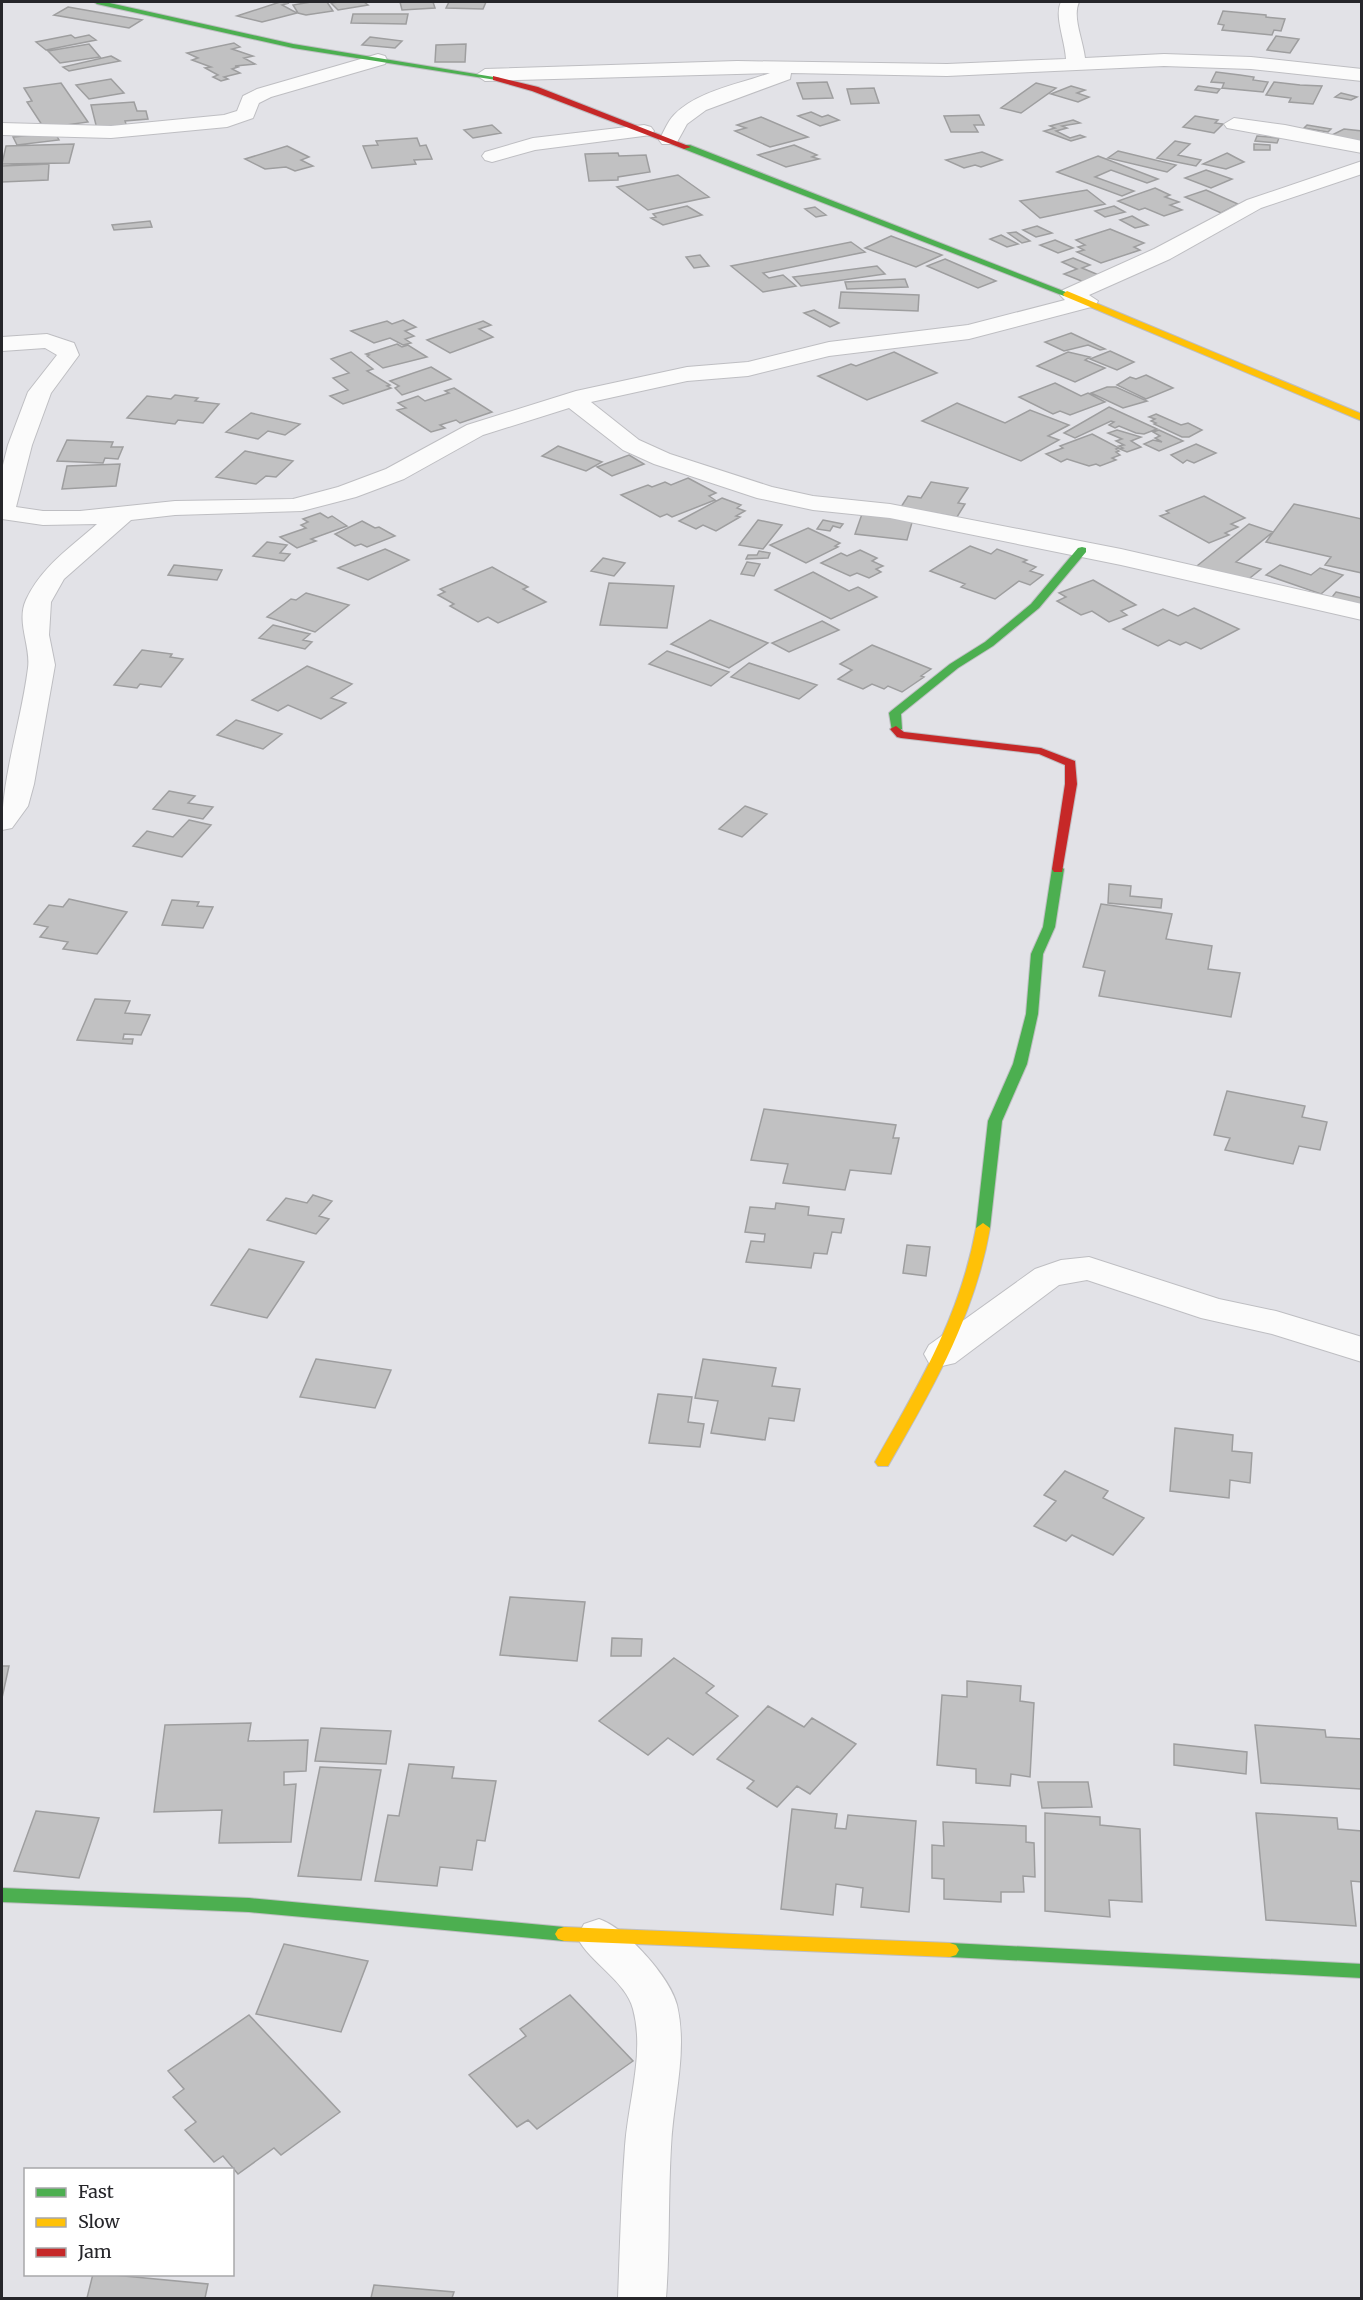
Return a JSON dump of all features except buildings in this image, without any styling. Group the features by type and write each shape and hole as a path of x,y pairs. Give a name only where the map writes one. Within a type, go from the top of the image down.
{"street":[{"path":"97,2 293,46 485,75 535,89 1079,298 1362,418"},
{"path":"1070,2 1065,10 1065,20 1074,36 1076,64"},
{"path":"2,129 111,132 227,121 246,114 250,100 264,93 378,60"},
{"path":"485,75 737,67 946,70 1206,61 1362,75"},
{"path":"669,140 681,119 688,113 743,89 802,68"},
{"path":"1234,124 1285,131 1362,147"},
{"path":"492,156 533,144 644,131"},
{"path":"2,344 48,341 66,348 68,355 40,392 20,445 2,512 43,518 80,518 182,507 281,507 317,500 395,474 476,430 573,399 687,374 748,369 829,349 894,343 977,330 1079,298 1254,204 1362,167"},
{"path":"573,399 631,445 662,459 741,486 813,503 890,511 1121,557 1362,612"},
{"path":"2,822 14,806 20,784 42,665 36,635 38,602 54,575 123,514"},
{"path":"883,1462 958,1324 978,1258 995,1120 1020,1064 1032,1014 1037,954 1049,927 1071,784 1071,764 1041,751 901,735 894,728 893,721 895,713 954,666 989,644 1035,606 1083,550"},
{"path":"942,1354 1047,1277 1061,1271 1089,1268 1213,1310 1276,1323 1362,1350"},
{"path":"2,1894 249,1905 599,1937 843,1945 1362,1971"},
{"path":"599,1937 636,1975 655,2004 659,2048 648,2145 642,2298"}],"traffic: fast":[{"path":"97,2 293,46 496,78"},
{"path":"687,147 1067,294"},
{"path":"896,729 895,713 954,666 989,644 1035,606 1082,550"},
{"path":"983,1228 995,1121 1020,1064 1032,1014 1037,954 1049,927 1058,869"},
{"path":"2,1895 249,1905 564,1934"},
{"path":"950,1950 1362,1971"}],"traffic: slow":[{"path":"1067,294 1362,418"},
{"path":"883,1462 930,1378 957,1320 969,1291 983,1228"},
{"path":"564,1934 950,1950"}],"traffic: jam":[{"path":"496,78 535,89 687,147"},
{"path":"896,729 901,735 1041,751 1071,763 1071,784 1058,869"}]}
